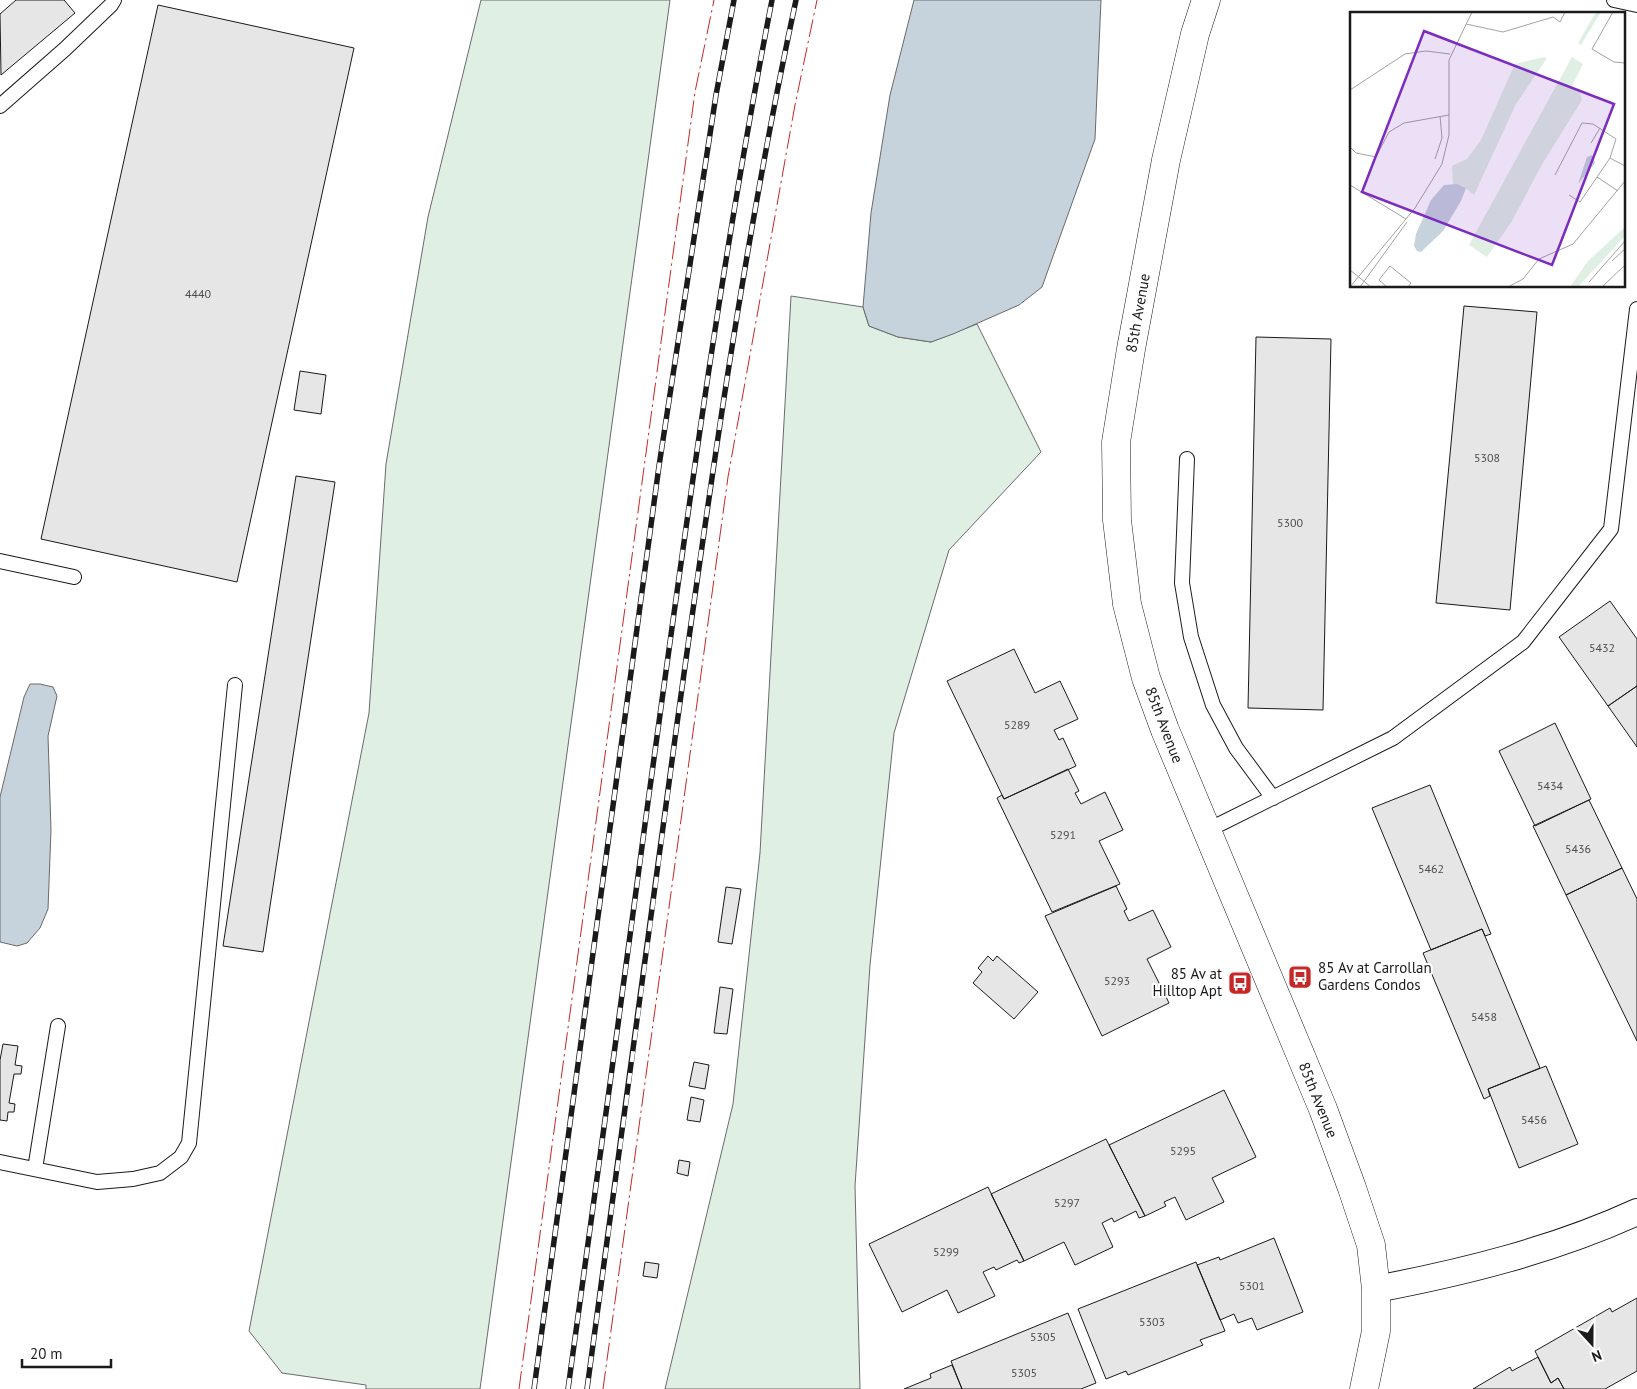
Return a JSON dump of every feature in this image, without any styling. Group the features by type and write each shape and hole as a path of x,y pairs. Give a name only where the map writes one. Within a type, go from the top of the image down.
{"street":[{"path":"1195,34 1199,0"},
{"path":"1195,34 1206,0"},
{"name":"85th Avenue","path":"1195,34 1164,169 1129,359 1116,442 1117,520 1127,604 1146,678 1165,730 1323,1109 1371,1246 1376,1288 1376,1331 1364,1389"},
{"path":"1376,1288 1429,1279 1512,1258 1567,1241 1637,1212"}],"lane":[{"path":"0,106 65,49 114,0"},
{"path":"1614,0 1637,5"},
{"path":"1206,831 1393,738 1523,642 1611,529 1637,309"},
{"path":"1187,459 1182,584 1191,637 1213,705 1236,748 1273,798"},
{"path":"0,561 74,577"},
{"path":"0,1162 97,1182 133,1179 160,1173 182,1157 189,1143 235,685"},
{"path":"35,1169 58,1026"}],"green space":[{"path":"481,0 670,0 480,1389 366,1389 366,1385 282,1373 249,1331 369,713 386,464 428,217"},
{"path":"791,296 863,307 869,326 898,337 931,342 977,324 1041,452 949,550 894,733 870,965 855,1186 860,1389 665,1389 733,1104 760,853"}],"shaded area":[{"path":"914,0 1101,0 1095,139 1042,287 1019,305 931,342 898,337 869,326 863,307 871,213 890,95"},
{"path":"30,684 53,687 57,696 48,736 51,830 48,909 40,928 27,943 17,946 0,942 0,797 24,697"}],"building":[{"path":"16,0 64,0 75,13 1,75 0,14"},
{"path":"158,5 354,48 237,582 41,539"},
{"path":"1464,306 1537,312 1510,610 1436,603"},
{"path":"1256,337 1331,339 1323,710 1248,708"},
{"path":"300,371 326,375 321,414 294,410"},
{"path":"296,476 335,482 263,952 223,946"},
{"path":"1610,601 1637,639 1637,686 1608,706 1559,637"},
{"path":"1014,649 1035,693 1060,681 1078,719 1054,730 1059,740 1063,738 1076,766 1004,799 947,681"},
{"path":"1637,686 1637,747 1608,706"},
{"path":"1555,723 1591,799 1535,826 1499,751"},
{"path":"1068,769 1079,791 1075,793 1081,804 1105,792 1123,830 1099,841 1120,884 1052,912 997,798 1002,795 1004,799"},
{"path":"1430,785 1491,934 1485,936 1482,929 1431,950 1372,808"},
{"path":"1589,800 1622,868 1566,895 1533,826"},
{"path":"1622,868 1637,899 1637,1041 1566,895"},
{"path":"1116,886 1127,909 1124,911 1129,921 1153,910 1171,947 1147,959 1169,1003 1102,1036 1045,916"},
{"path":"726,887 741,889 732,944 718,942"},
{"path":"1482,929 1540,1068 1488,1089 1490,1096 1484,1099 1423,953"},
{"path":"988,956 993,961 997,956 1038,992 1014,1019 973,983 982,972 978,968"},
{"path":"720,987 733,989 727,1034 714,1033"},
{"path":"3,1044 18,1046 15,1065 22,1066 21,1074 14,1074 9,1103 15,1104 14,1112 8,1112 7,1121 0,1120 0,1060"},
{"path":"694,1062 709,1065 705,1089 689,1086"},
{"path":"1546,1066 1578,1144 1519,1168 1488,1089"},
{"path":"1224,1090 1256,1157 1212,1178 1224,1202 1186,1220 1175,1197 1164,1202 1166,1206 1145,1216 1109,1145"},
{"path":"691,1097 704,1100 700,1122 687,1120"},
{"path":"1106,1139 1145,1216 1139,1218 1136,1211 1114,1222 1112,1218 1102,1223 1113,1247 1075,1265 1064,1242 1024,1261 991,1194"},
{"path":"679,1160 690,1162 688,1176 677,1173"},
{"path":"988,1187 1024,1261 1019,1263 1017,1260 996,1270 994,1267 983,1272 995,1296 958,1313 947,1290 902,1312 869,1244"},
{"path":"1274,1238 1303,1312 1257,1330 1252,1318 1238,1323 1234,1314 1220,1320 1197,1265 1219,1257 1220,1260"},
{"path":"645,1262 659,1264 657,1278 643,1276"},
{"path":"1196,1262 1225,1331 1200,1340 1203,1345 1128,1375 1126,1371 1106,1379 1078,1309"},
{"path":"1637,1298 1637,1371 1605,1389 1564,1389 1558,1378 1551,1383 1535,1351 1610,1308 1612,1312"},
{"path":"1068,1313 1096,1383 1081,1389 962,1389 951,1361"},
{"path":"1538,1357 1551,1383 1558,1378 1564,1389 1473,1389 1510,1367 1512,1371"},
{"path":"952,1365 962,1389 904,1389 931,1378 930,1374"}],"railway":[{"path":"534,1389 659,466 716,95 734,0"},
{"path":"568,1389 704,400 736,200 772,0"},
{"path":"587,1389 715,456 760,182 796,0"}],"power":[{"path":"519,1389 695,92 714,0"},
{"path":"603,1389 728,477 795,105 817,0"}],"place":[{"name":"85 Av at Carrollan Gardens Condos","path":"1300,977"},
{"name":"85 Av at Hilltop Apt","path":"1240,983"}]}
